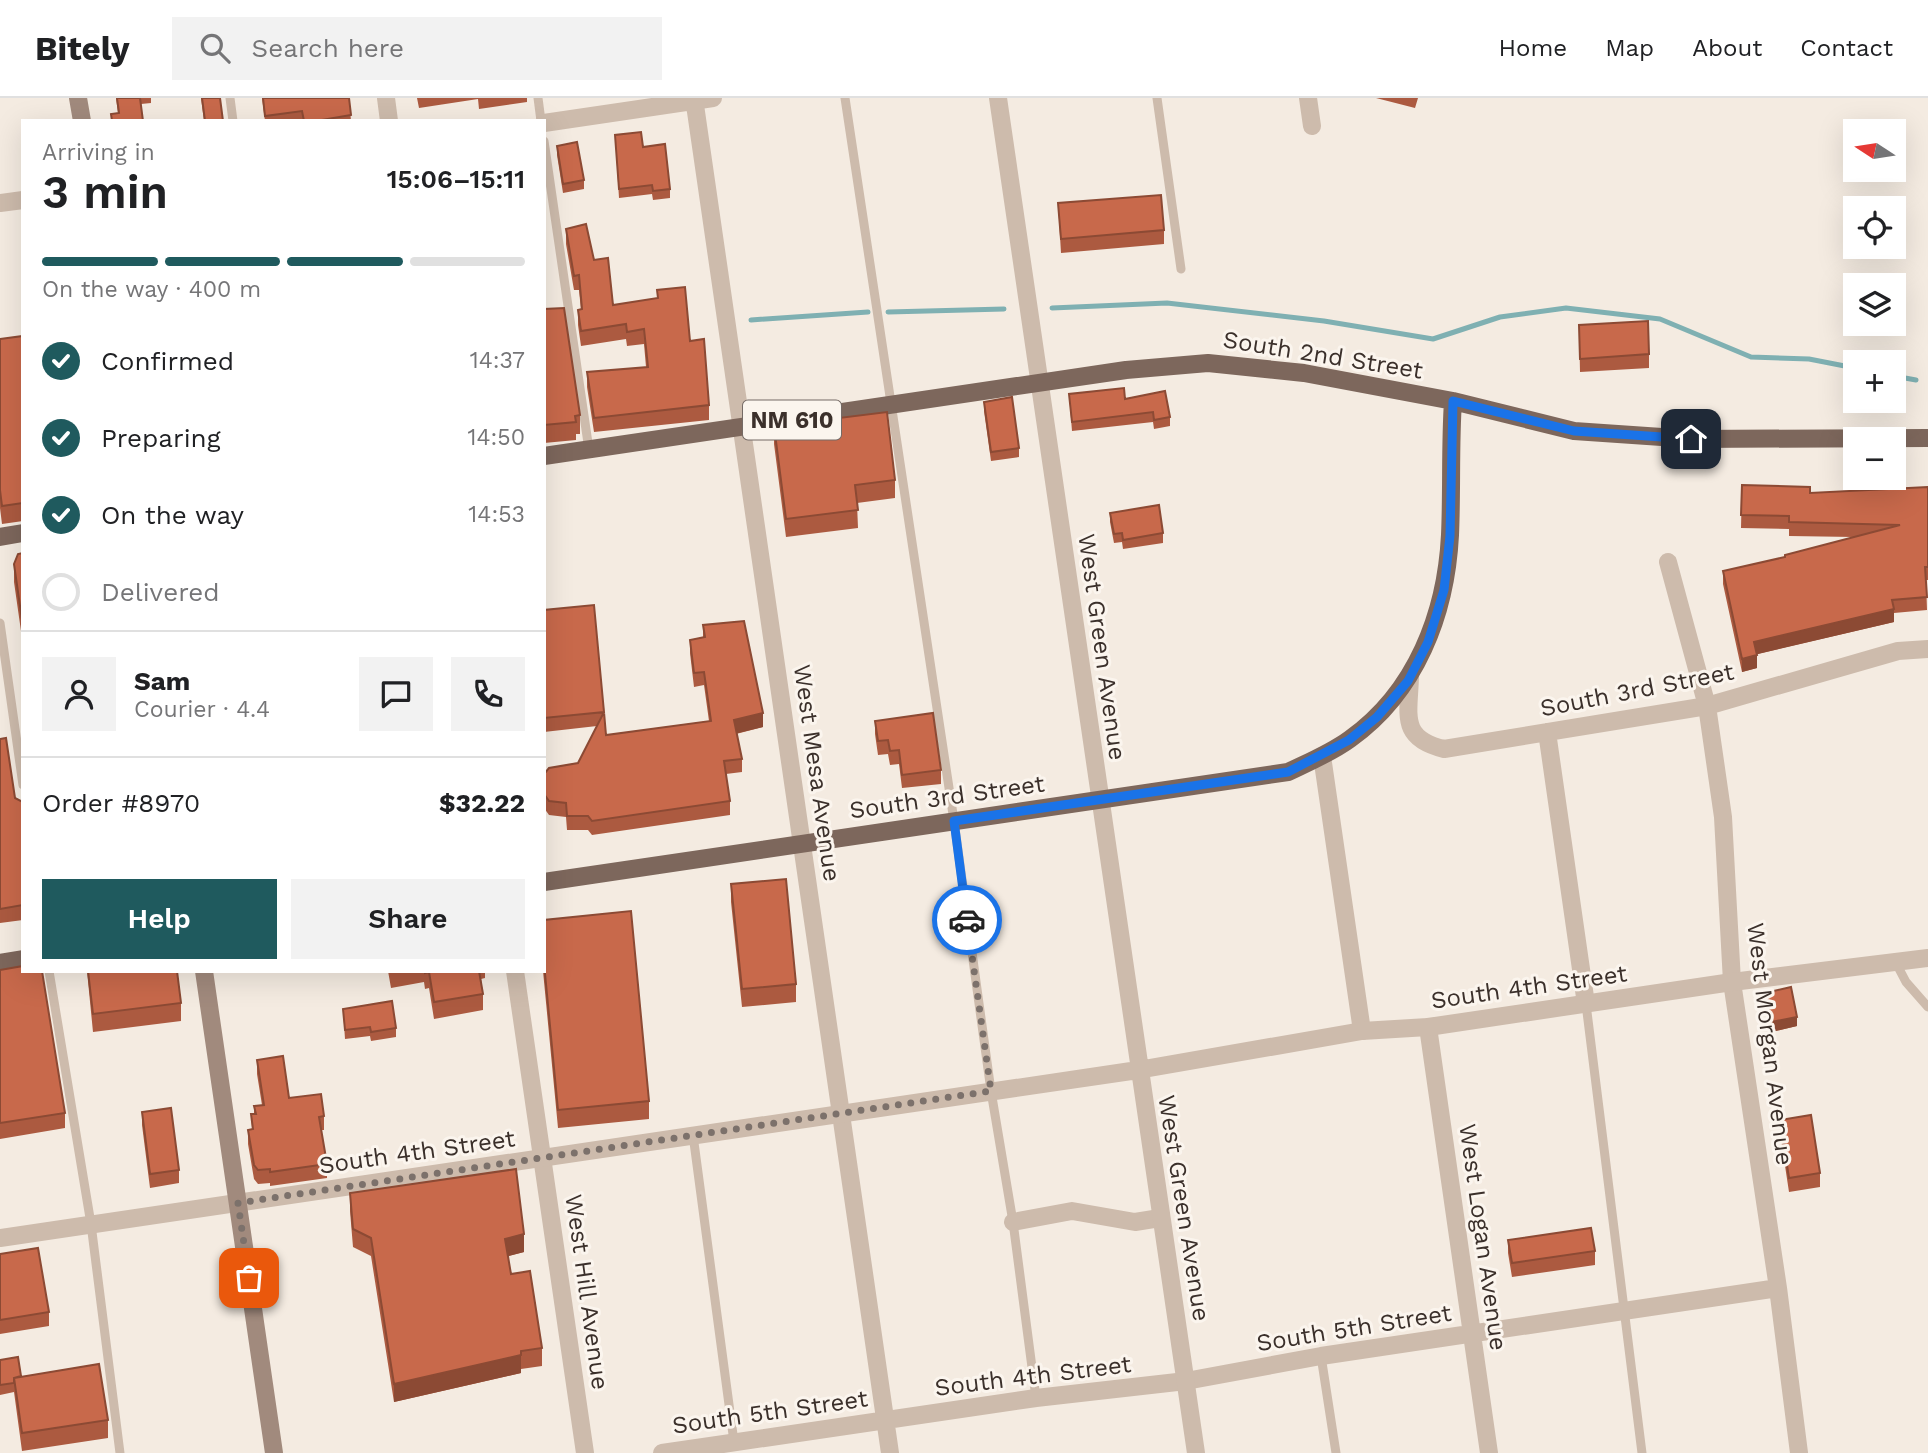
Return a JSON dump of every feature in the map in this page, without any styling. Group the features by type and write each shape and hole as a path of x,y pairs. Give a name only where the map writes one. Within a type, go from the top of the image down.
{"main road":[{"path":"78,98 82,119"},
{"name":"South 2nd Street","path":"546,456 1126,370 1208,363 1304,373 1453,401 1574,431 1691,439 1928,438"},
{"path":"1410,676 1428,642 1444,590 1450,536 1453,401"},
{"path":"0,537 21,533"},
{"name":"South 3rd Street","path":"546,882 1288,772 1349,740 1377,717 1410,676"},
{"path":"0,963 21,959"},
{"path":"205,973 274,1453"}],"street":[{"path":"386,98 389,119"},
{"path":"546,122 713,98"},
{"name":"West Green Avenue","path":"998,98 1196,1453"},
{"path":"1308,98 1312,126"},
{"name":"West Mesa Avenue","path":"694,99 890,1453"},
{"path":"0,203 21,200"},
{"name":"West Morgan Avenue","path":"1668,562 1707,706 1723,817 1732,982 1778,1288 1799,1453"},
{"name":"South 3rd Street","path":"1410,676 1411,727 1416,738 1427,745 1444,749 1707,706 1898,651 1928,649"},
{"path":"1547,732 1586,1003"},
{"path":"1322,756 1362,1031"},
{"name":"South 4th Street","path":"1139,1070 1362,1031 1428,1027 1732,982 1928,958"},
{"name":"West Hill Avenue","path":"516,973 585,1453"},
{"name":"West Logan Avenue","path":"1428,1027 1489,1453"},
{"path":"841,1114 1139,1070"},
{"name":"South 4th Street","path":"0,1238 841,1114"},
{"path":"1013,1223 1072,1211 1135,1222 1160,1218"},
{"name":"South 5th Street","path":"1186,1381 1321,1356 1778,1288"},
{"name":"South 4th Street","path":"886,1420 1036,1398 1186,1381"},
{"name":"South 5th Street","path":"662,1453 886,1420"}],"lane":[{"path":"230,98 233,119"},
{"path":"538,98 542,119"},
{"path":"845,98 954,821 1036,1398"},
{"path":"1157,98 1181,269"},
{"path":"546,155 589,450"},
{"path":"0,623 21,771"},
{"path":"1896,963 1906,982 1928,1007"},
{"path":"49,973 91,1224 120,1453"},
{"path":"1586,1003 1642,1453"},
{"path":"693,1135 734,1442"},
{"path":"1321,1356 1335,1453"}],"building":[{"path":"117,98 140,98 143,119 112,119 111,114 119,113"},
{"path":"202,98 220,98 223,119 205,119"},
{"path":"263,98 349,98 351,115 304,119 302,111 265,116"},
{"path":"641,132 643,147 665,144 670,189 653,191 652,185 619,189 615,135"},
{"path":"577,142 584,180 563,184 557,146"},
{"path":"1161,195 1164,230 1061,239 1058,203"},
{"path":"586,224 594,260 608,258 613,305 658,298 657,290 685,287 690,341 704,339 709,405 594,418 587,372 648,367 644,329 627,332 626,324 581,331 578,310 582,309 579,275 574,276 566,229"},
{"path":"564,308 580,415 575,416 576,422 546,425 546,309"},
{"path":"1648,321 1649,354 1580,359 1579,325"},
{"path":"21,336 21,503 2,506 0,490 0,339"},
{"path":"1124,388 1125,399 1165,391 1170,417 1154,420 1153,412 1072,422 1069,394"},
{"path":"1012,397 1019,448 991,452 984,402"},
{"path":"887,412 895,480 855,485 858,510 786,519 774,426"},
{"path":"1742,485 1810,487 1810,493 1928,487 1928,567 1925,567 1927,597 1892,600 1894,609 1754,642 1757,655 1742,659 1723,571 1900,525 1789,522 1789,516 1741,515"},
{"path":"1159,505 1163,533 1123,540 1122,533 1114,534 1110,513"},
{"path":"21,553 21,613 14,564 18,554"},
{"path":"594,605 604,712 546,718 546,610"},
{"path":"744,621 763,713 734,720 742,759 724,761 730,801 592,821 588,816 567,816 566,803 549,801 546,797 546,772 549,768 578,763 604,712 606,735 711,721 704,672 694,673 690,640 705,637 703,625"},
{"path":"933,713 941,770 902,775 899,750 890,751 888,740 878,741 875,721"},
{"path":"6,738 15,798 21,801 21,905 0,909 0,739"},
{"path":"786,879 796,984 742,989 731,884"},
{"path":"631,911 649,1101 558,1110 545,973 546,920"},
{"path":"21,966 21,973 42,973 65,1113 0,1123 0,970"},
{"path":"88,973 177,973 181,1003 93,1014"},
{"path":"429,973 479,973 483,994 434,1002"},
{"path":"1791,987 1797,1017 1771,1022 1765,993"},
{"path":"392,1001 396,1028 371,1032 370,1027 345,1030 343,1009"},
{"path":"283,1056 289,1098 321,1094 324,1116 319,1117 327,1164 270,1172 270,1169 258,1170 254,1165 248,1130 253,1129 251,1114 256,1114 254,1106 264,1105 257,1060"},
{"path":"171,1108 179,1170 150,1174 142,1112"},
{"path":"1811,1115 1820,1173 1789,1178 1780,1120"},
{"path":"516,1169 524,1234 505,1239 511,1274 530,1271 542,1348 394,1384 371,1238 353,1229 350,1193"},
{"path":"1591,1228 1595,1251 1512,1263 1508,1240"},
{"path":"38,1248 49,1312 0,1320 0,1254"},
{"path":"18,1357 21,1376 14,1378 14,1383 0,1385 0,1360"},
{"path":"99,1364 108,1420 22,1433 14,1378"}],"waterway":[{"path":"1052,308 1167,303 1324,321 1433,339 1500,317 1566,308 1660,319 1751,357 1809,359 1843,366"},
{"path":"888,312 1004,309"},
{"path":"751,320 868,312"},
{"path":"1906,378 1916,380"}],"way so far":[{"path":"249,1278 238,1203 991,1091 967,920"}],"route":[{"path":"967,920 954,821 1288,772 1349,740 1377,717 1408,681 1428,642 1444,590 1450,536 1453,401 1574,431 1691,439"}]}
